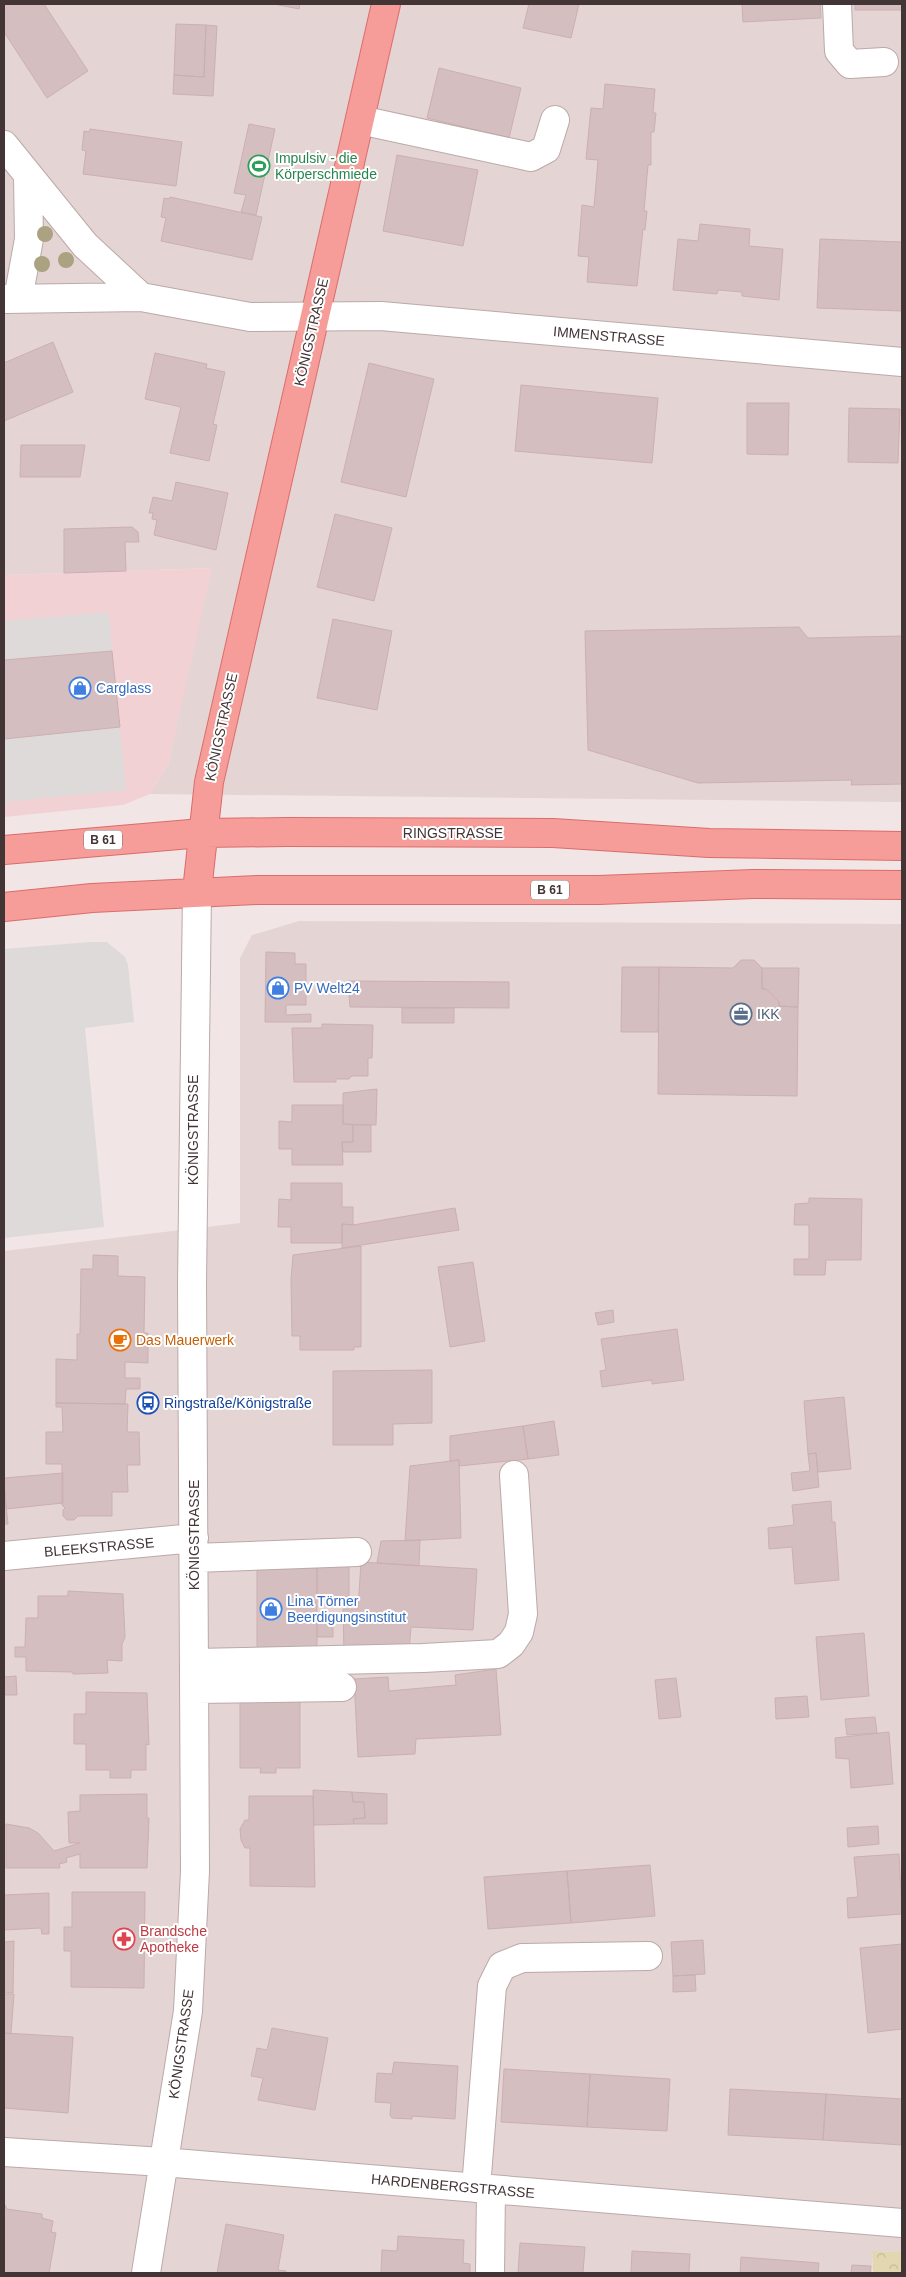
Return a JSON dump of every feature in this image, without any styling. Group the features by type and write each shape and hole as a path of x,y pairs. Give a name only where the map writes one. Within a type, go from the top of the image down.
{"main road":[{"name":"KÖNIGSTRASSE","path":"197,891 209,782 386,4"},
{"name":"RINGSTRASSE","path":"4,850 114,839 202,833 287,832 553,833 718,843 902,846"},
{"name":"B 61","path":"4,907 92,898 197,891 296,889 599,890 753,884 902,886"}],"street":[{"path":"837,4 839,50 850,64 884,62"},
{"path":"360,120 531,157 546,149 554,120"},
{"path":"4,145 85,245 141,297"},
{"path":"11,299 29,240 28,176"},
{"name":"IMMENSTRASSE","path":"11,299 141,297 250,318 382,316 902,362"},
{"name":"KÖNIGSTRASSE","path":"146,2273 188,2010 196,1871 192,1274 197,891"},
{"path":"195,1663 422,1658 498,1654 511,1644 519,1632 523,1614 514,1475"},
{"name":"BLEEKSTRASSE","path":"4,1556 194,1548 357,1552"},
{"path":"195,1689 342,1687"},
{"path":"490,2273 483,2188 492,1986 502,1966 522,1958 648,1956"},
{"name":"HARDENBERGSTRASSE","path":"4,2152 163,2162 902,2223"}],"shaded area":[{"path":"4,4 902,4 902,802 150,794 168,765 211,568 4,575"},
{"path":"212,568 168,765 150,794 123,805 4,817 4,575"},
{"path":"109,612 112,651 4,660 4,621"},
{"path":"120,727 126,790 4,802 4,739"},
{"path":"299,921 902,924 902,2252 872,2251 872,2273 4,2273 4,1251 240,1223 240,958 252,935"},
{"path":"107,942 125,957 128,965 134,1022 85,1028 104,1227 4,1238 4,949"}],"green space":[{"path":"872,2251 902,2252 902,2273 873,2273"}],"building":[{"path":"4,4 44,4 88,71 47,98 4,32"},
{"path":"274,4 300,4 299,9"},
{"path":"529,4 579,4 571,38 523,28"},
{"path":"742,4 820,4 821,18 743,22"},
{"path":"855,4 902,4 902,10 855,10"},
{"path":"176,24 206,25 204,77 174,75"},
{"path":"206,25 217,26 213,96 173,94 174,75 204,77"},
{"path":"439,68 521,88 509,138 427,118"},
{"path":"605,84 655,89 653,113 656,113 654,132 651,132 651,165 648,165 644,211 647,211 645,230 643,229 637,286 587,282 589,257 578,256 582,205 594,207 598,160 586,159 591,108 603,109"},
{"path":"249,124 275,129 256,215 241,212 246,195 234,193"},
{"path":"90,129 182,142 176,186 83,174 86,151 82,150 84,131 89,132"},
{"path":"397,155 478,170 463,246 383,231"},
{"path":"170,197 262,217 252,260 161,241 166,218 161,217 164,198 169,199"},
{"path":"700,224 750,229 749,246 783,249 779,300 742,296 742,292 718,290 717,294 673,290 678,239 698,241"},
{"path":"820,239 902,242 902,311 817,308"},
{"path":"53,342 73,392 4,421 4,363"},
{"path":"155,353 207,364 206,368 225,372 213,424 217,425 209,461 170,453 181,407 145,399"},
{"path":"369,363 434,379 406,497 341,482"},
{"path":"521,385 658,398 652,463 515,451"},
{"path":"747,403 789,403 788,455 747,454"},
{"path":"849,408 900,409 898,463 848,462"},
{"path":"21,445 85,445 80,477 20,477"},
{"path":"176,482 228,493 216,550 154,535 157,520 152,519 153,513 149,513 153,497 172,501"},
{"path":"335,514 392,528 374,601 317,587"},
{"path":"132,527 138,532 139,542 125,542 126,571 64,573 64,529"},
{"path":"333,619 392,631 377,710 317,698"},
{"path":"799,627 808,638 902,636 902,784 851,785 852,780 698,783 588,750 585,631"},
{"path":"112,651 120,727 4,739 4,660"},
{"path":"266,952 295,953 295,964 306,964 306,1005 286,1005 286,1015 311,1014 311,1022 265,1022"},
{"path":"741,960 754,960 762,968 762,989 766,989 779,1002 779,1006 798,1007 797,1096 658,1094 659,967 733,968"},
{"path":"622,967 659,967 658,1032 621,1032"},
{"path":"762,968 799,968 798,1007 779,1006 779,1002 766,989 762,989"},
{"path":"348,981 509,982 509,1008 350,1007"},
{"path":"402,1008 454,1008 454,1023 402,1023"},
{"path":"322,1024 373,1025 372,1058 368,1058 368,1076 336,1079 336,1082 294,1082 292,1028 322,1028"},
{"path":"377,1089 376,1125 343,1124 343,1093"},
{"path":"292,1105 343,1105 343,1124 353,1125 353,1142 342,1142 343,1165 292,1165 292,1149 279,1149 279,1121 292,1122"},
{"path":"353,1125 371,1125 371,1152 343,1152 342,1142 353,1142"},
{"path":"291,1183 342,1183 342,1207 353,1207 353,1225 342,1224 342,1243 291,1243 291,1227 278,1227 279,1199 291,1200"},
{"path":"809,1198 862,1199 861,1260 826,1260 825,1275 794,1275 794,1259 809,1259 809,1225 794,1225 795,1204 809,1203"},
{"path":"455,1208 459,1230 342,1248 342,1224 353,1225"},
{"path":"361,1246 361,1347 354,1347 354,1350 300,1350 300,1336 292,1336 291,1279 293,1255"},
{"path":"93,1255 118,1256 118,1276 145,1277 144,1333 148,1333 148,1363 125,1362 125,1378 140,1378 140,1389 126,1389 125,1404 56,1403 56,1359 77,1360 77,1334 80,1334 81,1269 93,1269"},
{"path":"473,1262 485,1341 450,1347 438,1267"},
{"path":"613,1310 614,1322 598,1325 595,1313"},
{"path":"677,1329 684,1380 652,1384 652,1380 602,1387 600,1371 606,1370 601,1339"},
{"path":"432,1370 432,1423 393,1424 393,1445 333,1445 333,1371"},
{"path":"844,1397 851,1469 818,1472 816,1453 808,1454 804,1401"},
{"path":"56,1403 128,1404 127,1432 139,1432 140,1465 127,1465 128,1492 112,1492 112,1516 78,1516 74,1520 67,1520 63,1516 65,1508 62,1505 62,1464 46,1464 46,1432 63,1432 62,1407 56,1407"},
{"path":"554,1421 559,1455 528,1459 523,1426"},
{"path":"523,1426 528,1459 459,1466 459,1460 450,1461 450,1436"},
{"path":"816,1453 819,1487 793,1491 791,1473 810,1471 808,1454"},
{"path":"459,1460 461,1538 405,1541 410,1466"},
{"path":"63,1473 63,1503 6,1509 4,1478"},
{"path":"4,1487 8,1524 4,1524"},
{"path":"831,1501 832,1522 835,1522 839,1580 795,1584 792,1547 769,1549 768,1528 794,1525 792,1505"},
{"path":"420,1540 419,1566 377,1563 381,1541"},
{"path":"361,1562 477,1569 473,1630 411,1627 409,1650 344,1653 343,1609 358,1609"},
{"path":"257,1566 317,1566 317,1653 257,1653"},
{"path":"317,1566 349,1566 349,1597 317,1597"},
{"path":"68,1591 123,1594 125,1637 122,1644 122,1661 107,1660 108,1673 73,1674 73,1672 26,1671 26,1657 15,1657 15,1647 25,1647 26,1618 38,1618 38,1596 68,1596"},
{"path":"317,1618 333,1618 333,1637 317,1637"},
{"path":"864,1633 869,1696 821,1700 816,1637"},
{"path":"496,1669 501,1735 416,1739 415,1754 358,1757 354,1679 388,1677 389,1691 456,1685 455,1675"},
{"path":"16,1676 17,1695 4,1695 4,1677"},
{"path":"676,1678 681,1717 659,1719 655,1680"},
{"path":"86,1692 147,1693 149,1745 146,1744 146,1770 131,1770 131,1778 110,1778 110,1770 86,1770 86,1744 74,1744 74,1714 86,1714"},
{"path":"807,1696 809,1717 776,1719 775,1698"},
{"path":"240,1698 300,1698 300,1768 276,1768 276,1773 260,1773 261,1768 240,1768"},
{"path":"875,1717 877,1733 847,1735 845,1719"},
{"path":"889,1732 893,1784 851,1788 849,1759 836,1758 835,1738"},
{"path":"313,1790 352,1792 353,1802 364,1802 365,1818 353,1819 354,1824 314,1825"},
{"path":"352,1792 387,1794 387,1824 354,1824 353,1819 365,1818 364,1802 353,1802"},
{"path":"147,1794 147,1818 149,1818 147,1868 80,1868 80,1854 66,1858 67,1862 59,1864 60,1868 6,1868 6,1824 29,1828 38,1833 54,1851 80,1843 69,1843 68,1812 80,1811 80,1795"},
{"path":"249,1796 313,1796 315,1887 250,1886 250,1848 245,1848 241,1840 240,1829 245,1820 249,1820"},
{"path":"878,1826 879,1844 848,1847 847,1828"},
{"path":"899,1854 902,1914 848,1918 847,1898 858,1897 854,1857"},
{"path":"650,1865 655,1916 571,1923 567,1871"},
{"path":"567,1871 571,1923 488,1929 484,1877"},
{"path":"72,1892 145,1892 144,1988 71,1987 71,1951 64,1951 64,1927 72,1927"},
{"path":"49,1893 49,1934 42,1934 41,1928 4,1930 4,1895"},
{"path":"703,1940 705,1974 673,1976 671,1942"},
{"path":"14,1941 13,1993 4,1992 4,1942"},
{"path":"902,1944 902,2029 868,2033 860,1948"},
{"path":"695,1975 696,1991 673,1992 673,1976"},
{"path":"4,1994 14,1994 11,2034 4,2033"},
{"path":"272,2028 328,2038 315,2110 258,2100 263,2078 251,2076 257,2048 267,2050"},
{"path":"4,2033 73,2037 68,2113 4,2108"},
{"path":"394,2062 458,2066 455,2119 412,2116 412,2119 392,2118 390,2115 391,2103 375,2102 377,2073 392,2074"},
{"path":"504,2069 590,2074 587,2127 501,2122"},
{"path":"590,2074 670,2079 667,2131 587,2127"},
{"path":"730,2089 826,2094 823,2140 728,2135"},
{"path":"826,2094 902,2099 902,2145 823,2140"},
{"path":"4,2203 7,2209 42,2214 42,2218 53,2221 51,2232 56,2233 49,2273 4,2273"},
{"path":"226,2224 284,2235 278,2270 286,2271 286,2273 217,2273"},
{"path":"398,2236 464,2240 463,2263 470,2264 470,2273 381,2273 382,2250 397,2251"},
{"path":"520,2243 585,2247 583,2273 518,2273"},
{"path":"632,2251 690,2254 689,2273 631,2273"},
{"path":"741,2257 819,2263 818,2273 740,2273"},
{"path":"852,2265 871,2266 870,2273 851,2273"}],"place":[{"name":"Impulsiv - die Körperschmiede","path":"259,166"},
{"name":"Carglass","path":"80,688"},
{"name":"PV Welt24","path":"278,988"},
{"name":"IKK","path":"741,1014"},
{"name":"Das Mauerwerk","path":"120,1340"},
{"name":"Ringstraße/Königstraße","path":"148,1403"},
{"name":"Lina Törner Beerdigungsinstitut","path":"271,1609"},
{"name":"Brandsche Apotheke","path":"124,1939"}]}
